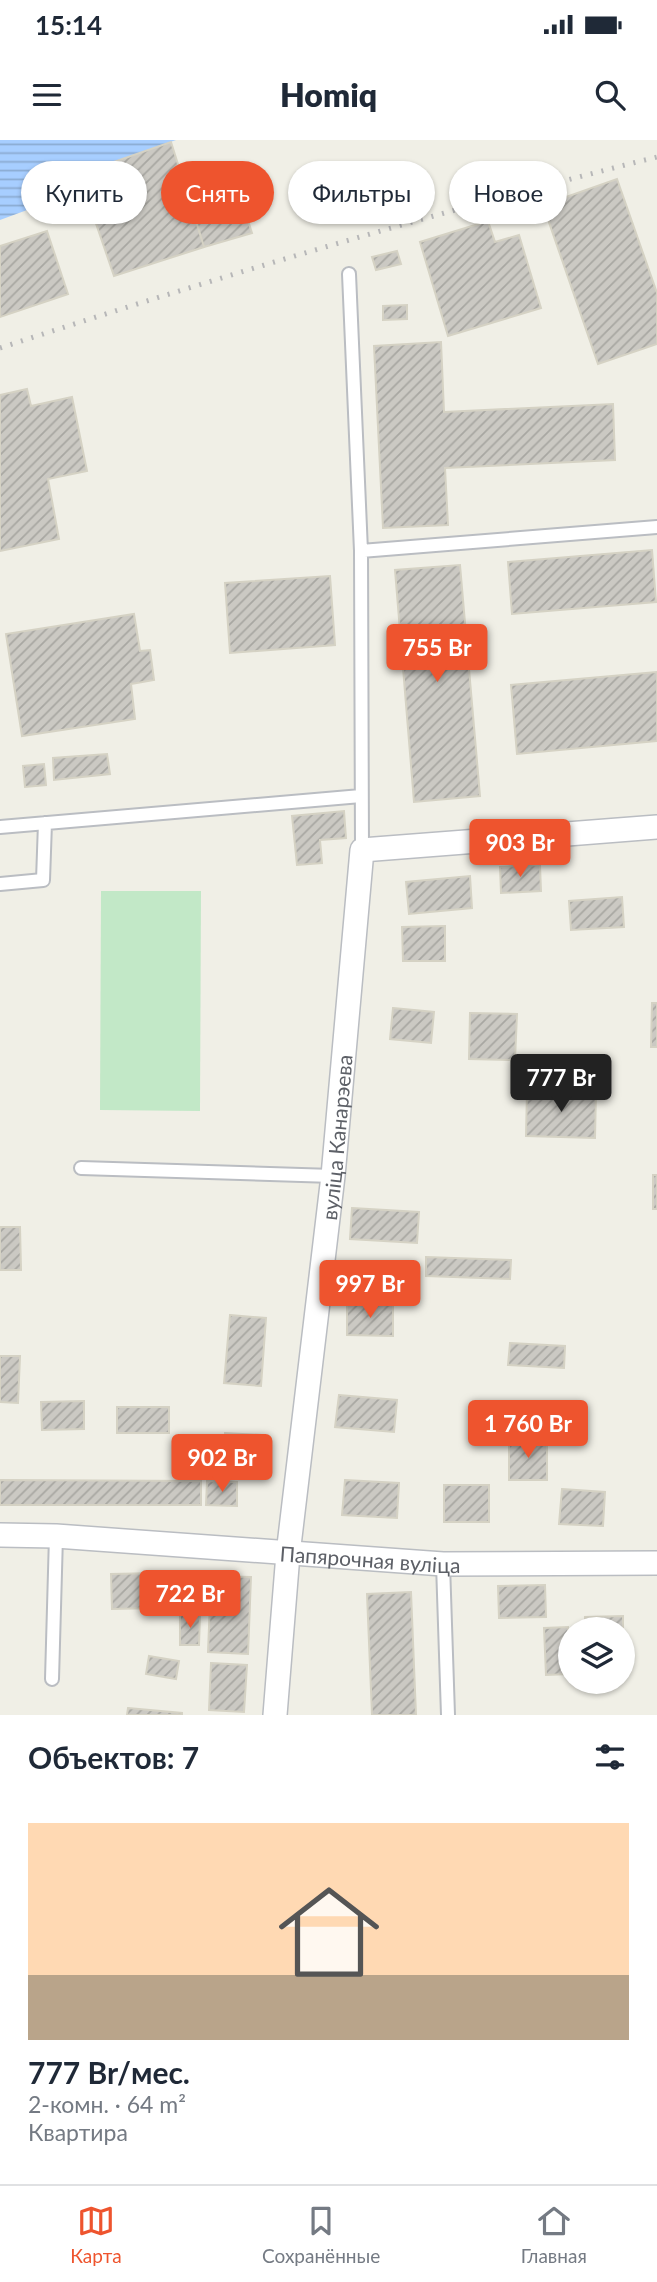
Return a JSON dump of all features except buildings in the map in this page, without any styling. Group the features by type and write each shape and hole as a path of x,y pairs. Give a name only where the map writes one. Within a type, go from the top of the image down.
{"street":[{"path":"362,850 657,827"},
{"name":"вуліца Канарэева","path":"275,1715 288,1554 333,1176 362,850"},
{"name":"Папярочная вуліца","path":"0,1535 56,1536 443,1564 657,1563"}],"lane":[{"path":"349,274 361,551 362,850"},
{"path":"361,551 657,527"},
{"path":"0,827 361,796"},
{"path":"0,884 43,880 45,823"},
{"path":"81,1168 333,1176"},
{"path":"52,1679 56,1536"},
{"path":"443,1564 447,1715"}],"green space":[{"path":"101,891 201,891 200,1111 100,1110"}],"water":[{"path":"0,140 176,140 116,161 21,161 21,212 0,220"}],"railway":[{"path":"0,348 327,247 657,157"}]}
